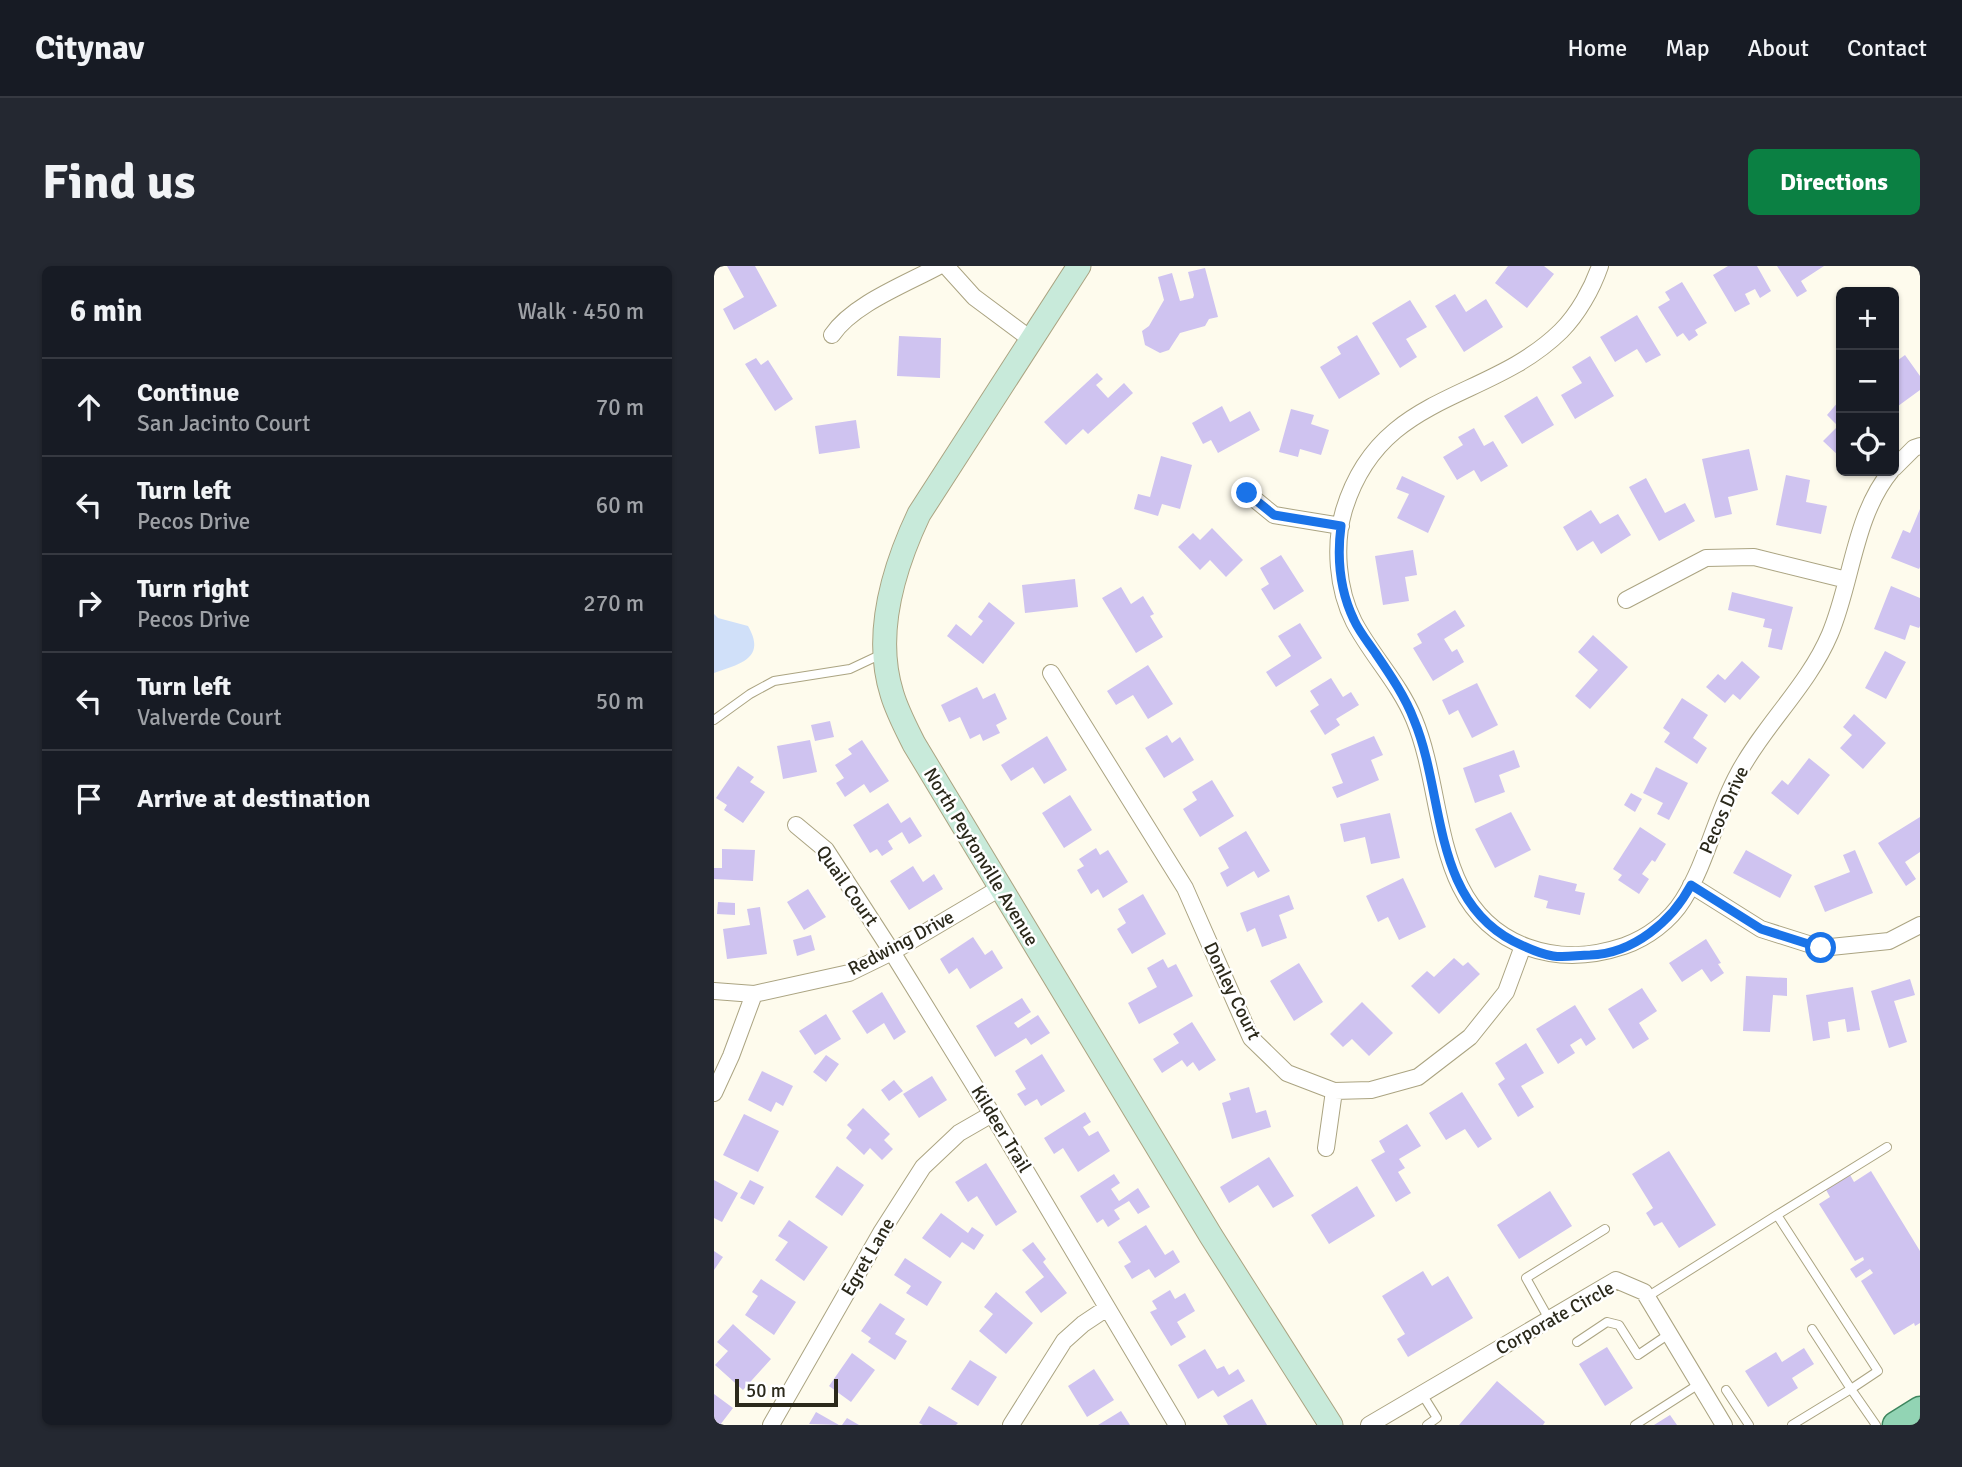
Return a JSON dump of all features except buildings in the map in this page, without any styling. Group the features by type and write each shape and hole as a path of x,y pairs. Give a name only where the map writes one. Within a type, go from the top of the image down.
{"main road":[{"path":"1896,1425 1920,1410"}],"street":[{"path":"832,335 840,324 871,302 939,266"},
{"path":"946,266 974,297 1033,341"},
{"name":"North Peytonville Avenue","path":"1079,266 919,514 907,540 895,576 885,622 885,652 892,695 914,744 1000,888 1204,1224 1331,1425"},
{"name":"Pecos Drive","path":"1600,266 1577,312 1561,331 1518,363 1440,401 1401,425 1385,439 1361,472 1345,508 1341,526 1338,549 1347,603 1354,622 1390,674 1412,713 1420,735 1444,845 1455,879 1471,904 1502,935 1523,946 1553,956 1597,955 1630,944 1670,917 1691,885 1737,776 1828,640 1867,514 1889,476"},
{"name":"Pecos Drive","path":"1899,464 1920,446"},
{"path":"1247,493 1274,515 1341,526"},
{"path":"1626,600 1706,558 1754,557 1847,580"},
{"name":"Donley Court","path":"1051,673 1185,888 1251,1038 1287,1073 1334,1091 1371,1090 1418,1077 1470,1037 1506,992 1523,946"},
{"name":"Quail Court","path":"796,825 826,850 892,952"},
{"path":"1691,885 1761,929 1821,948 1889,941 1920,925"},
{"name":"Redwing Drive","path":"714,991 754,994 849,973 892,952 1000,888"},
{"name":"Kildeer Trail","path":"892,952 1177,1425"},
{"path":"714,1093 754,994"},
{"path":"1326,1148 1334,1091"},
{"name":"Egret Lane","path":"771,1425 882,1231 923,1167 959,1133 992,1114"},
{"name":"Corporate Circle","path":"1369,1425 1616,1280 1644,1292 1724,1425"},
{"path":"1011,1425 1064,1341 1107,1308"}],"lane":[{"path":"714,720 750,694 774,681 850,669 885,652"},
{"path":"1647,1297 1887,1147"},
{"path":"1777,1216 1878,1371 1792,1425"},
{"path":"1549,1319 1526,1278 1605,1229"},
{"path":"1577,1342 1607,1322 1619,1325 1639,1355 1670,1334"},
{"path":"1812,1329 1876,1425"},
{"path":"1635,1425 1699,1384"},
{"path":"1726,1390 1749,1425"},
{"path":"1422,1394 1437,1418 1427,1425"}],"water":[{"path":"714,614 718,618 748,626 754,646 748,659 714,673"}],"route":[{"path":"1247,493 1274,515 1341,526 1338,549 1347,603 1354,622 1390,674 1412,713 1428,763 1444,845 1455,879 1471,904 1502,935 1523,946 1553,956 1597,955 1630,944 1655,929 1670,917 1691,885 1761,929 1821,948"}]}
